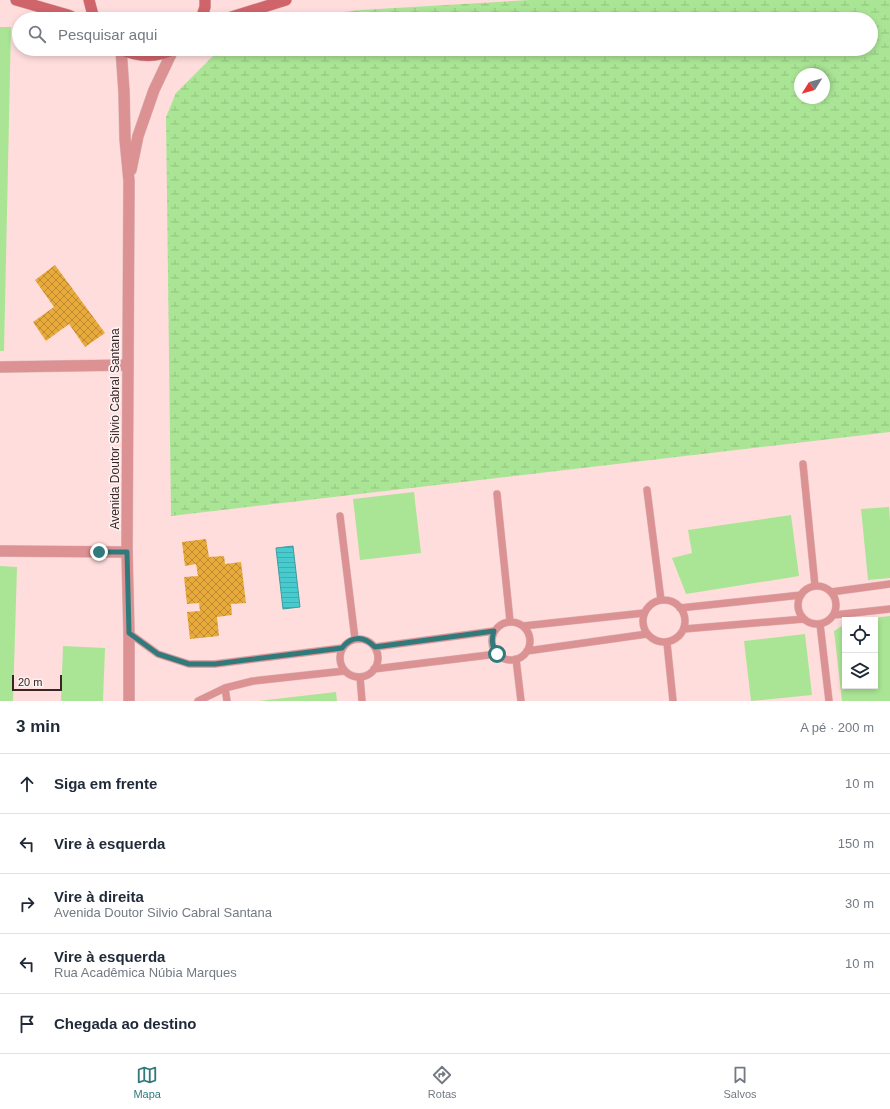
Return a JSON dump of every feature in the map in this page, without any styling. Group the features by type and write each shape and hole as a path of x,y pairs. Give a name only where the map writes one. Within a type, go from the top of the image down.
{"main road":[{"path":"16,0 58,12"},
{"path":"89,0 92,12"},
{"path":"203,12 205,0"},
{"path":"247,12 286,0"}],"street":[{"name":"Avenida Doutor Silvio Cabral Santana","path":"121,56 125,139 129,180 127,552 129,633 128,701"},
{"name":"Avenida Doutor Silvio Cabral Santana","path":"129,180 138,136 154,90 171,56"},
{"path":"0,367 128,365"},
{"path":"0,551 127,552"}],"lane":[{"path":"803,464 815,586"},
{"path":"647,490 661,600"},
{"path":"497,494 510,621"},
{"path":"340,516 355,639"},
{"path":"831,592 890,584"},
{"path":"815,586 821,586 831,592 835,597 836,610 830,620 820,624 814,624 804,619 800,614 798,607 801,595 805,591 815,586"},
{"path":"680,608 801,595"},
{"path":"668,600 675,603 680,608 685,618 685,624 680,636 667,642 656,641 647,634 642,620 648,607 654,602 668,600"},
{"path":"834,615 890,609"},
{"path":"523,626 644,613"},
{"path":"684,629 804,619"},
{"path":"510,621 523,626 529,635 529,646 523,656 512,660 506,659 497,654 492,643 494,631 501,624 510,621"},
{"path":"820,624 829,701"},
{"path":"375,647 494,631"},
{"path":"129,633 158,654 189,664 215,664 342,648"},
{"path":"527,651 647,634"},
{"path":"355,639 367,640 375,647 378,658 377,664 374,669 365,676 354,677 344,671 339,660 342,648 346,643 355,639"},
{"path":"667,642 673,701"},
{"path":"374,669 497,654"},
{"path":"516,659 521,701"},
{"path":"198,701 225,688 253,681 344,671"},
{"path":"360,677 362,701"},
{"path":"225,688 227,701"}],"green space":[{"path":"529,0 890,0 890,432 171,516 166,117 176,93 213,56 878,56 878,12 343,12"},
{"path":"0,27 11,27 4,351 0,351"},
{"path":"414,492 421,553 360,560 353,499"},
{"path":"889,507 890,578 868,580 861,509"},
{"path":"791,515 799,576 686,594 672,558 692,553 688,530"},
{"path":"0,566 17,567 13,701 0,701"},
{"path":"890,616 890,701 842,701 834,631 842,626 842,689 878,689 878,617"},
{"path":"805,634 812,695 751,701 744,641"},
{"path":"63,646 105,648 103,701 61,701"},
{"path":"336,692 337,701 258,701"}],"water":[{"path":"293,546 300,607 283,609 276,548"}],"building":[{"path":"55,265 105,333 85,347 69,324 46,341 33,322 54,307 35,280"},
{"path":"206,539 209,557 224,556 225,564 241,562 246,603 231,604 232,615 217,617 219,636 190,639 187,612 200,611 199,603 187,604 184,577 198,576 196,564 185,566 182,542"}],"route":[{"path":"99,552 127,552 129,633 158,654 189,664 215,664 342,648 346,643 355,639 367,640 375,647 494,631 492,643 497,654"}]}
